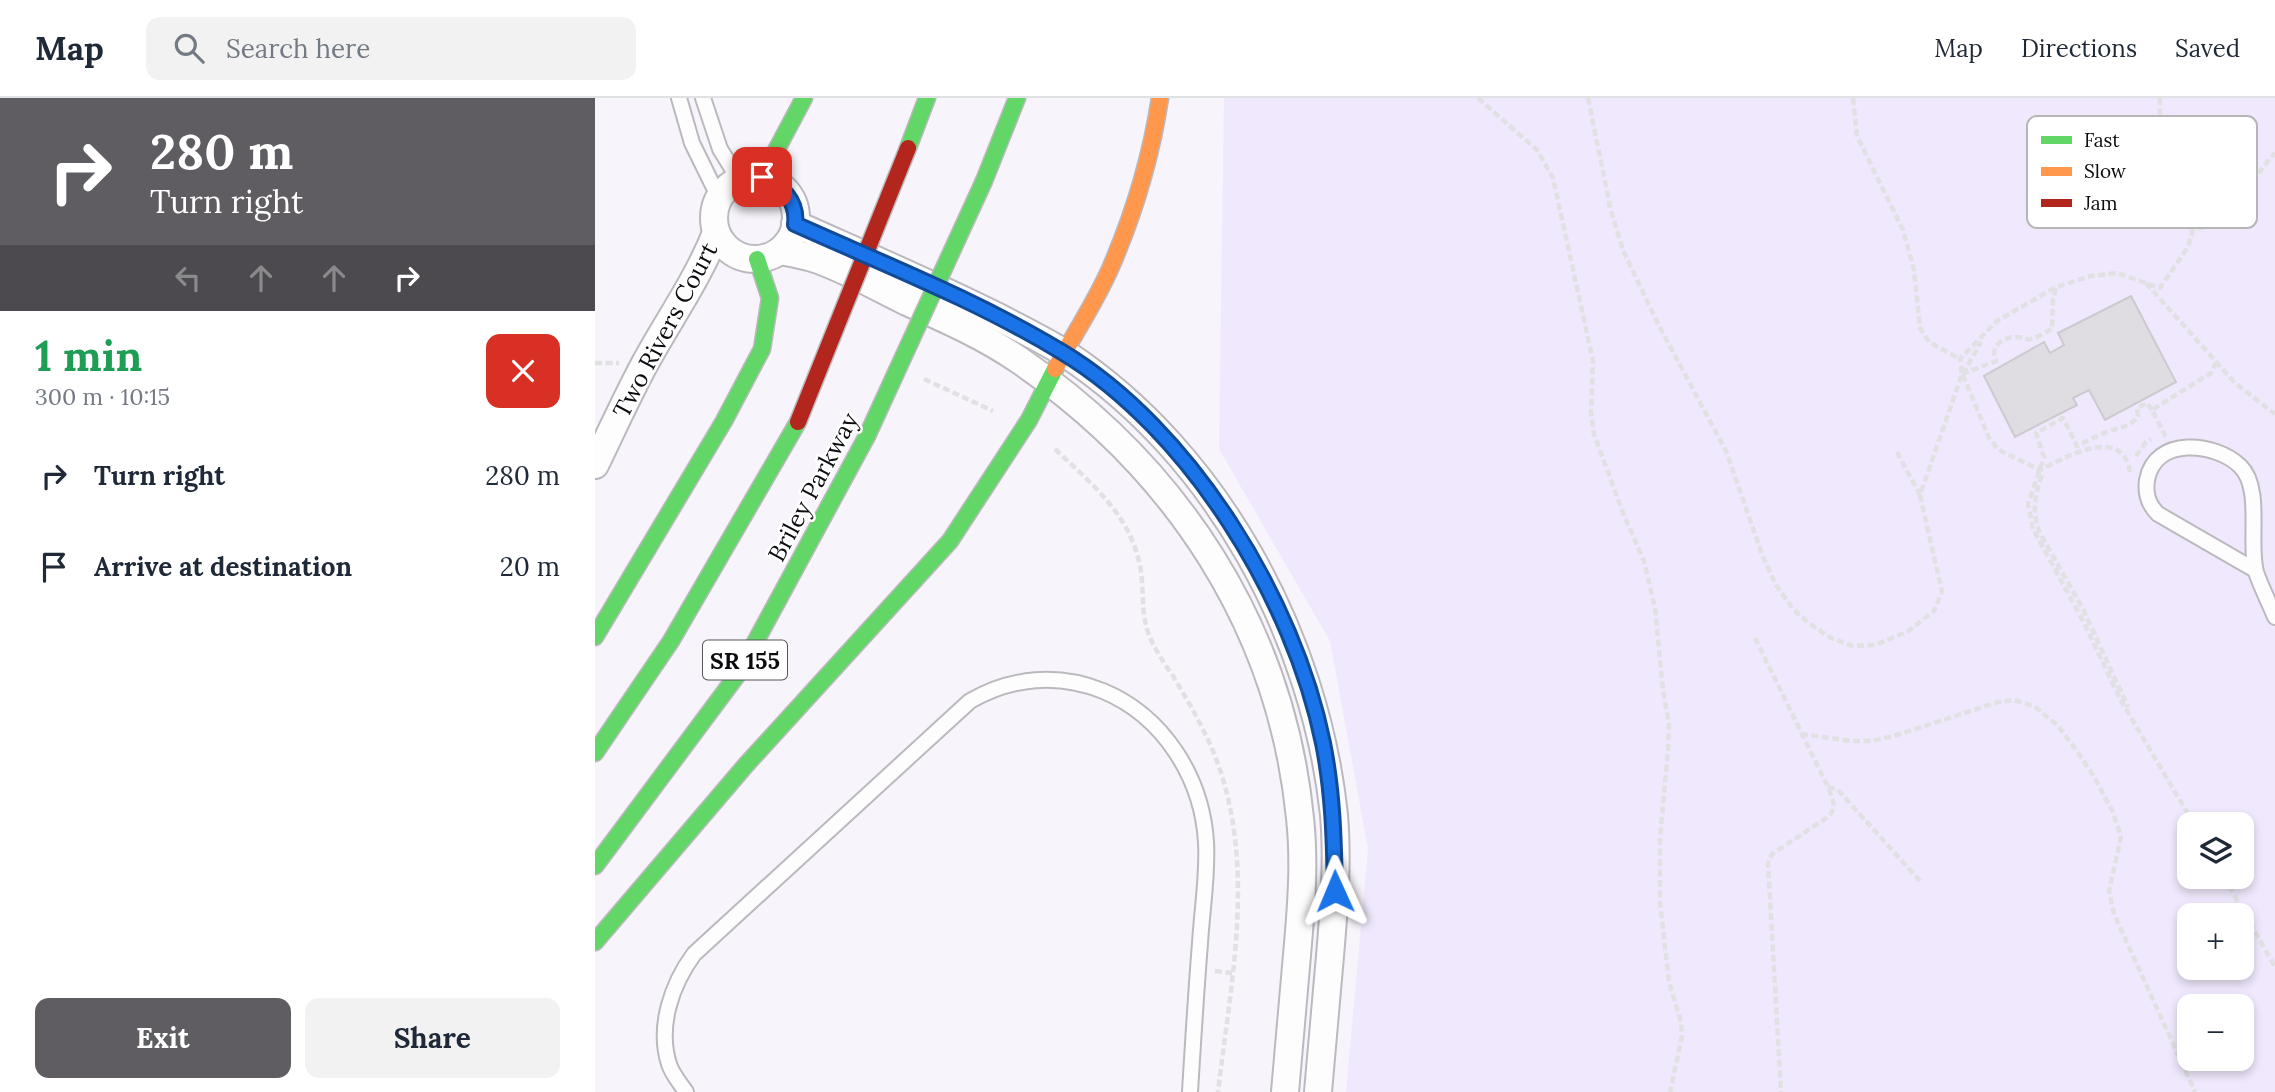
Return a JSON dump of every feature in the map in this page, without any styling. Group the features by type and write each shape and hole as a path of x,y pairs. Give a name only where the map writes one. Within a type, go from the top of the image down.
{"highway":[{"path":"755,177 804,98"},
{"name":"Briley Parkway","path":"595,753 671,641 798,422 927,98"},
{"name":"Briley Parkway","path":"595,866 738,674 867,436 984,181 1017,98"},
{"path":"595,942 754,757 950,541 1029,420 1063,352 1109,271 1135,207 1155,132 1160,98"},
{"path":"595,637 724,421 762,349 771,298 759,256"}],"street":[{"path":"755,177 785,191 793,204 795,224 793,234 759,256 726,248 716,233 715,210 719,198 733,184 755,177"},
{"path":"795,224 961,299 1063,352 1147,419 1195,476 1239,537 1275,602 1303,671 1323,743 1334,816 1335,891 1318,1092"},
{"name":"Two Rivers Court","path":"595,465 643,366 678,309 707,256 716,233"},
{"path":"678,309 698,285 733,258 813,258 963,327 1018,359 1068,397 1121,445 1169,497 1211,554 1245,616 1272,681 1290,750 1301,819 1302,890 1285,1092"}],"lane":[{"path":"679,98 692,144 719,198"},
{"path":"703,98 720,149 733,170 755,177"},
{"path":"2256,570 2158,514 2151,507 2146,494 2148,475 2152,466 2164,454 2184,448 2211,449 2230,458 2242,468 2250,485 2256,570 2275,617"},
{"path":"686,1092 669,1065 665,1036 673,993 685,966 694,954 970,701 998,687 1045,679 1092,687 1125,701 1142,713 1158,727 1170,744 1188,773 1199,802 1205,832 1206,863 1190,1092"}],"path":[{"path":"1478,98 1537,150 1553,178 1593,361 1591,413 1594,433 1644,561 1655,608 1669,724 1660,837 1660,902 1668,982 1681,1022 1682,1036 1670,1092"},
{"path":"1588,98 1611,211 1623,250 1657,323 1718,435 1776,585 1793,609 1810,624 1831,638 1853,646 1875,645 1907,632 1934,611 1942,592 1920,495 1897,452"},
{"path":"1853,98 1857,136 1903,230 1914,270 1920,328 1929,342 1961,359"},
{"path":"2159,98 2160,116"},
{"path":"2257,176 2275,153"},
{"path":"2161,299 2161,288 2188,247 2193,229 2196,228"},
{"path":"1961,359 1997,321 2056,287 2091,276 2117,273 2161,288"},
{"path":"2146,282 2235,383 2275,414"},
{"path":"1962,374 1996,361 1993,356 1995,346 2004,338 2018,337 2029,340 2052,329 2056,287"},
{"path":"1920,495 1962,374 1984,337"},
{"path":"1961,359 1962,374 1989,438 1999,450 2041,473"},
{"path":"2152,410 2211,373 2217,361"},
{"path":"595,363 622,363"},
{"path":"2041,473 2071,453 2097,448 2110,448 2120,453 2128,460 2130,473 2139,450 2146,442 2165,435 2147,403 2137,408 2138,416 2132,424 2111,430 2077,446 2063,418 2036,433 2044,457 2041,473 2028,504 2030,521 2120,699 2187,812"},
{"path":"1755,638 1834,803 1833,812 1772,854 1768,863 1781,1092"},
{"path":"1801,734 1871,741 1998,702 2020,701 2042,710 2057,725 2094,775 2113,812 2121,837 2109,891 2114,914 2195,1092"},
{"path":"1828,787 1838,790 1920,881"},
{"path":"2231,889 2275,967"},
{"path":"1205,970 1231,973"}],"shaded area":[{"path":"1224,98 2275,98 2275,1092 1346,1092 1368,849 1330,641 1219,449"}],"building":[{"path":"2131,296 2176,382 2105,420 2089,390 2073,398 2077,405 2015,437 1984,376 2044,342 2050,353 2064,345 2058,333"}],"traffic: fast":[{"path":"762,177 804,98"},
{"path":"908,148 927,98"},
{"path":"984,181 1017,98"},
{"path":"867,436 984,181"},
{"path":"595,637 724,421 762,349 770,298 757,259"},
{"path":"595,942 745,766 950,541 1029,420 1055,369"},
{"path":"595,753 671,641 798,422"},
{"path":"595,866 738,674 867,436"}],"traffic: slow":[{"path":"1055,369 1098,294 1119,248 1147,164 1160,98"}],"traffic: jam":[{"path":"798,422 908,148"}],"route":[{"path":"762,177 785,191 793,204 795,224 961,299 1063,352 1147,419 1195,476 1239,537 1263,580 1275,602 1303,671 1323,743 1334,816 1335,891"}]}
